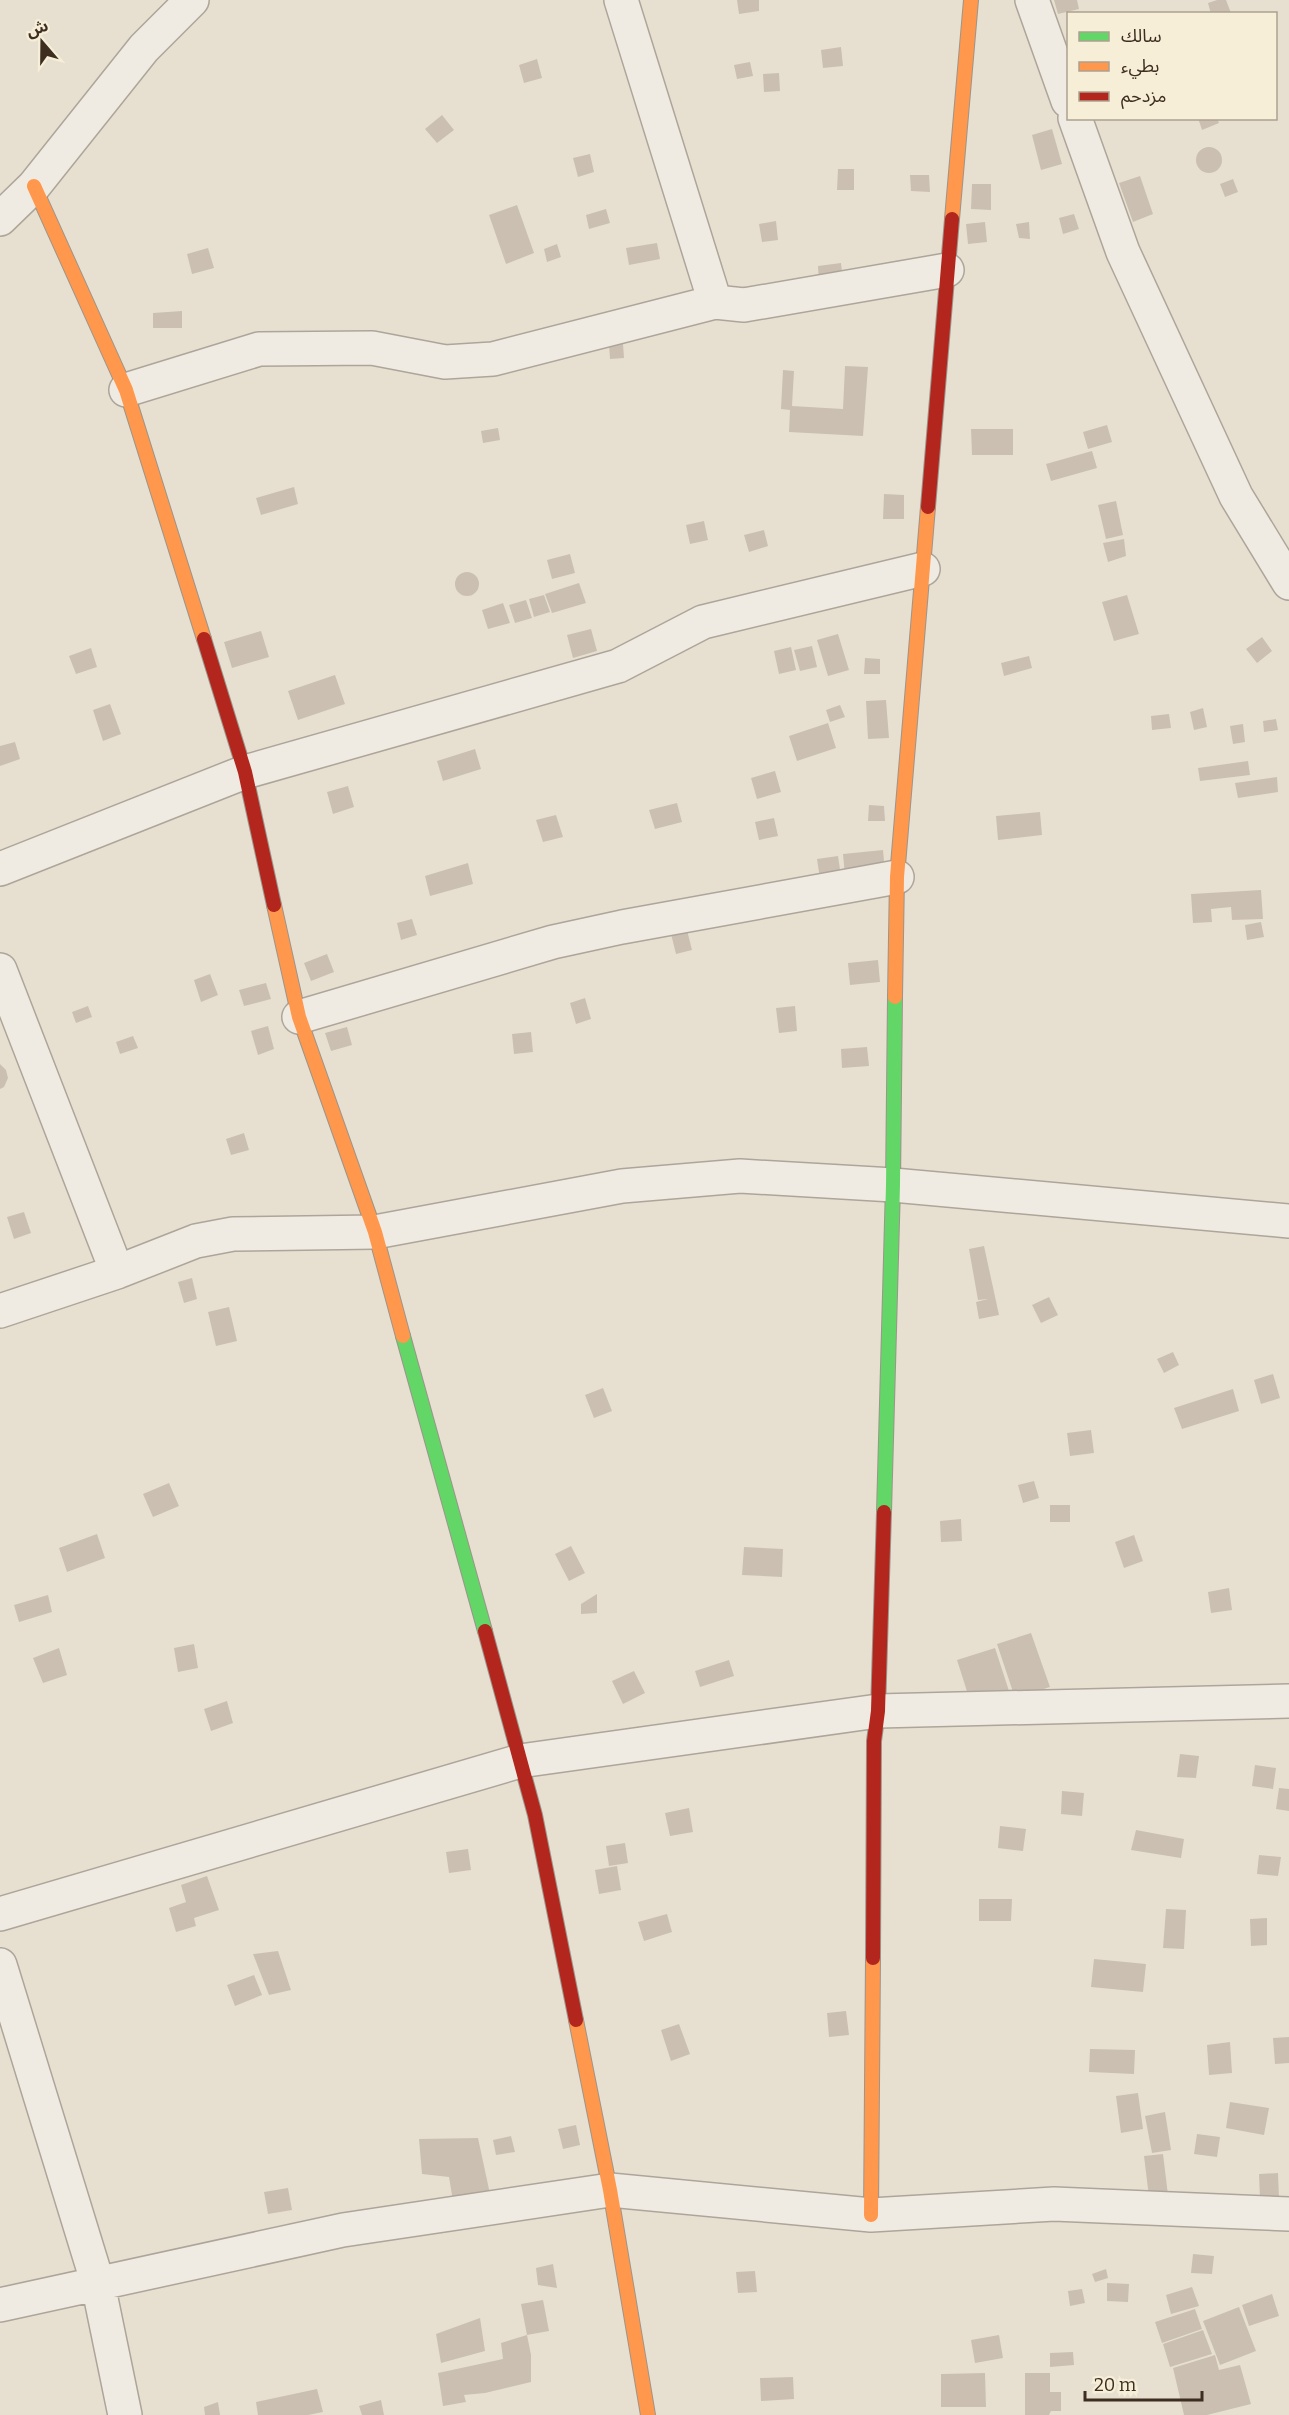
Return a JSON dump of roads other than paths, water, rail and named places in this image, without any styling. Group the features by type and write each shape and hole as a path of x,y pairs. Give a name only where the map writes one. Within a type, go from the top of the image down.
{"street":[{"path":"0,219 34,186 144,48 192,0"},
{"path":"621,0 715,302"},
{"path":"871,2215 874,1741 878,1711 893,1185 897,877 970,0"},
{"path":"1032,0 1067,98"},
{"path":"1076,120 1123,252 1236,496 1289,583"},
{"path":"34,186 126,390 244,772 299,1017 375,1232 535,1815 610,2190 648,2415"},
{"path":"126,390 259,349 372,348 445,362 493,359 715,302 744,305 947,270"},
{"path":"0,869 244,772 618,666 703,622 923,568"},
{"path":"299,1017 553,942 622,927 897,877"},
{"path":"0,970 117,1272"},
{"path":"0,1311 117,1272 196,1241 233,1234 375,1232 584,1193 740,1176 893,1185 1289,1221"},
{"path":"0,1914 520,1761 878,1711 1289,1701"},
{"path":"0,1965 99,2284 125,2415"},
{"path":"0,2305 344,2230 610,2190 871,2215 1054,2204 1289,2214"}]}
